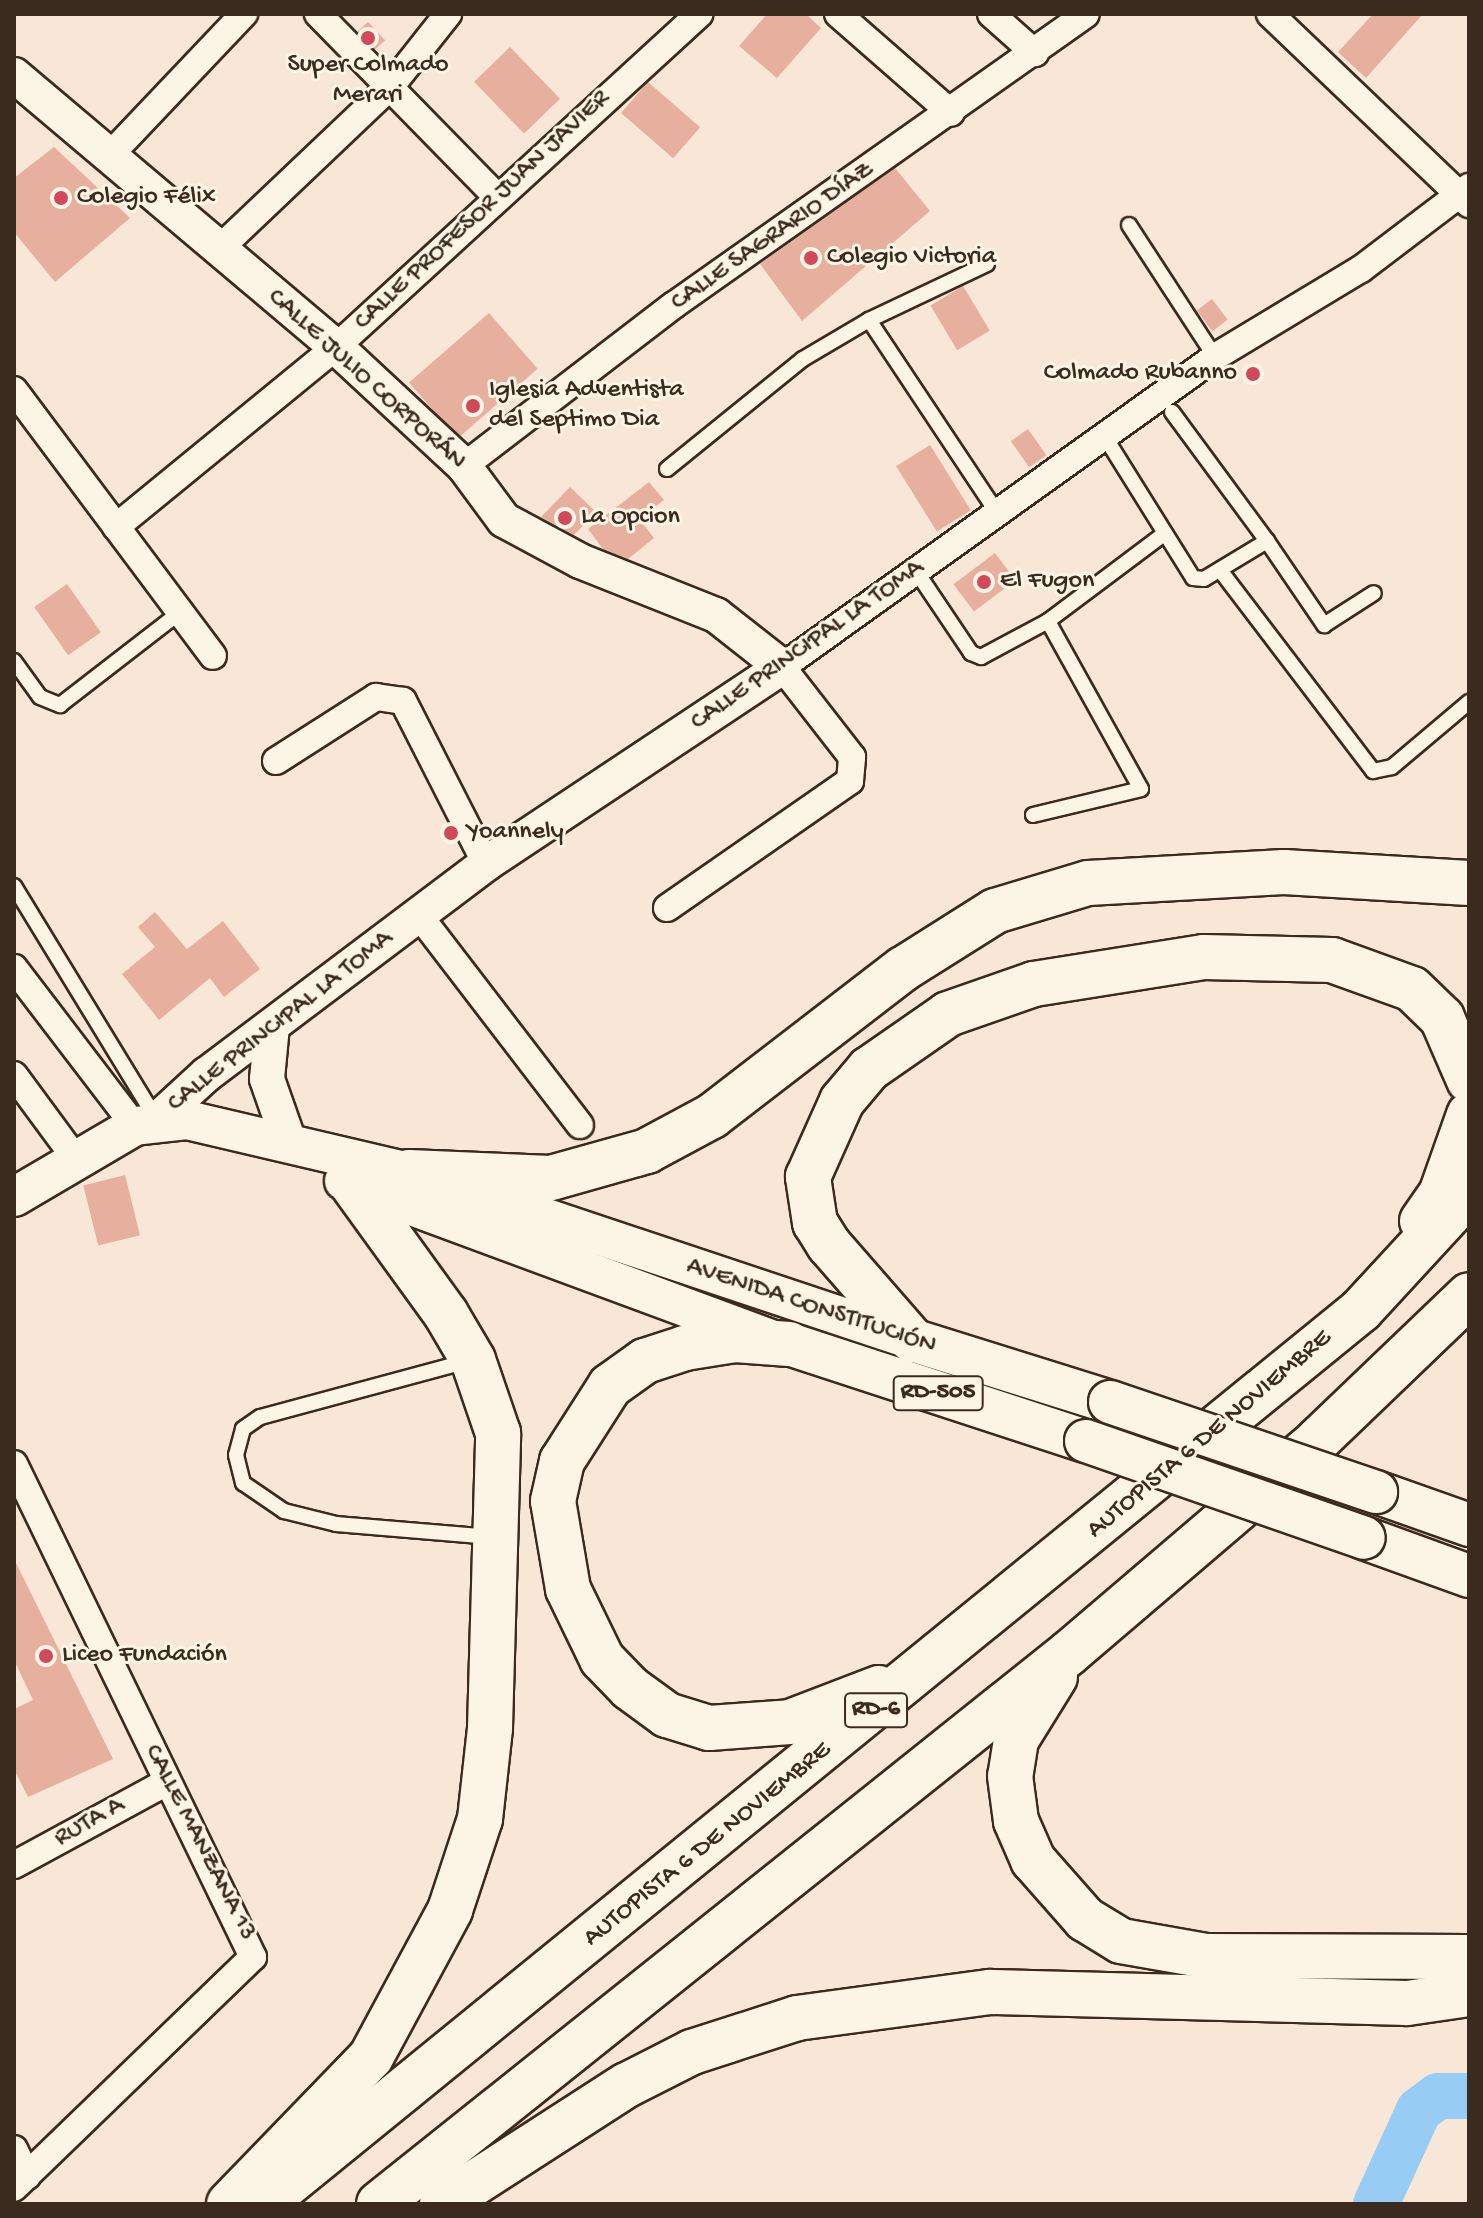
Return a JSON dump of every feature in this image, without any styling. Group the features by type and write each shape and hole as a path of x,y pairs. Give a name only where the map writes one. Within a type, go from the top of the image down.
{"highway":[{"path":"409,1172 551,1178 647,1151 712,1116 903,969 995,911 1088,883 1284,872 1469,883"},
{"path":"912,1340 829,1245 815,1223 808,1177 842,1101 869,1069 948,1014 1034,984 1189,959 1332,960 1412,989 1442,1018 1469,1080"},
{"path":"1361,1310 1441,1194 1469,1115"},
{"path":"229,2204 371,2057 450,1910 480,1819 498,1433 473,1360 354,1187"},
{"name":"AUTOPISTA 6 DE NOVIEMBRE","path":"263,2204 929,1667 1361,1310 1469,1193"},
{"name":"RD-6","path":"379,2204 1069,1653 1318,1440 1469,1295"},
{"path":"789,1344 735,1340 645,1361 610,1386 589,1415 562,1461 553,1501 554,1536 584,1631 630,1688 667,1715 709,1728 790,1722 929,1667"},
{"path":"1069,1653 1016,1740 1010,1776 1016,1821 1033,1860 1085,1919 1121,1941 1206,1956 1469,1957"},
{"path":"442,2204 627,2085 692,2052 797,2018 990,1992 1407,2003 1469,1994"}],"main road":[{"name":"AVENIDA CONSTITUCIÓN","path":"146,1123 288,1139 409,1172 912,1340 1110,1402 1469,1525"},
{"path":"14,1197 76,1159 146,1123"},
{"name":"AVENIDA CONSTITUCIÓN","path":"288,1139 354,1187 789,1344 1086,1441 1469,1576"}],"street":[{"path":"110,155 244,14"},
{"path":"318,14 495,195"},
{"path":"219,249 391,86 448,14"},
{"name":"CALLE PROFESOR JUAN JAVIER","path":"116,527 336,347 495,195 699,14"},
{"path":"838,14 951,113"},
{"path":"991,14 1035,53"},
{"name":"CALLE SAGRARIO DÍAZ","path":"464,466 674,305 951,113 1086,14"},
{"path":"1270,14 1466,195"},
{"name":"CALLE JULIO CORPORÁN","path":"15,77 336,347 464,466 504,520 580,561 716,615 782,667"},
{"name":"CALLE PRINCIPAL LA TOMA","path":"146,1123 486,864 782,667 1215,357 1361,269 1466,195"},
{"path":"14,390 213,656"},
{"path":"667,908 850,781 852,757 782,667"},
{"path":"276,761 376,697 403,701 486,864"},
{"path":"418,914 580,1125"},
{"path":"14,968 146,1123"},
{"path":"272,1026 267,1079 288,1139"},
{"path":"14,1075 76,1159"},
{"name":"CALLE MANZANA 13","path":"15,1469 167,1782 253,1949 252,1964 20,2182"},
{"name":"RUTA A","path":"14,1865 167,1782"},
{"path":"14,2149 20,2182"}],"lane":[{"path":"1129,225 1215,357"},
{"path":"667,469 803,359 869,320 987,264"},
{"path":"869,320 997,513"},
{"path":"1172,412 1324,625 1374,593"},
{"path":"1105,437 1193,578 1220,570 1267,541"},
{"path":"916,571 971,653 981,657 1048,621 1165,533"},
{"path":"1220,570 1373,771 1392,767 1469,702"},
{"path":"14,661 40,697 60,705 179,613"},
{"path":"1033,815 1141,789 1048,621"},
{"path":"14,886 146,1123"},
{"path":"473,1360 260,1417 243,1429 236,1455 243,1483 284,1511 336,1524 495,1538"}],"building":[{"path":"767,14 806,14 821,28 777,78 739,46"},
{"path":"1373,14 1423,14 1366,78 1338,52"},
{"name":"Super Colmado Merari","path":"368,22 385,40 375,50 358,32"},
{"path":"510,47 560,99 524,134 474,82"},
{"path":"648,82 700,127 673,158 621,113"},
{"name":"Colegio Félix","path":"54,147 130,218 55,282 14,232 14,178"},
{"path":"895,168 930,211 802,321 760,264"},
{"path":"963,286 990,331 957,350 930,306"},
{"path":"1212,299 1228,320 1212,331 1197,310"},
{"path":"489,313 538,369 458,438 409,383"},
{"path":"1028,429 1046,455 1029,467 1011,441"},
{"path":"930,445 971,510 937,531 896,466"},
{"path":"649,482 664,500 639,519 654,538 628,559 603,549 588,529"},
{"name":"La Opcion","path":"570,487 596,512 574,535 541,517"},
{"name":"El Fugon","path":"995,553 1015,580 974,611 953,584"},
{"path":"67,584 101,632 68,655 34,607"},
{"path":"155,912 187,949 223,921 260,969 224,997 210,978 159,1020 122,974 155,947 138,927"},
{"path":"125,1175 140,1235 98,1246 83,1185"},
{"path":"14,1559 113,1759 28,1797 14,1769 14,1709 33,1700 14,1660"}],"waterway":[{"path":"1376,2204 1419,2110 1438,2096 1469,2096"}],"place":[{"name":"Super Colmado Merari","path":"368,38"},
{"name":"Colegio Félix","path":"61,198"},
{"name":"Colegio Victoria","path":"811,258"},
{"name":"Colmado Rubanno","path":"1253,374"},
{"name":"Iglesia Adventista del Septimo Dia","path":"473,406"},
{"name":"La Opcion","path":"565,518"},
{"name":"El Fugon","path":"984,582"},
{"name":"Yoannely","path":"451,833"},
{"name":"Liceo Fundación","path":"46,1656"}]}
